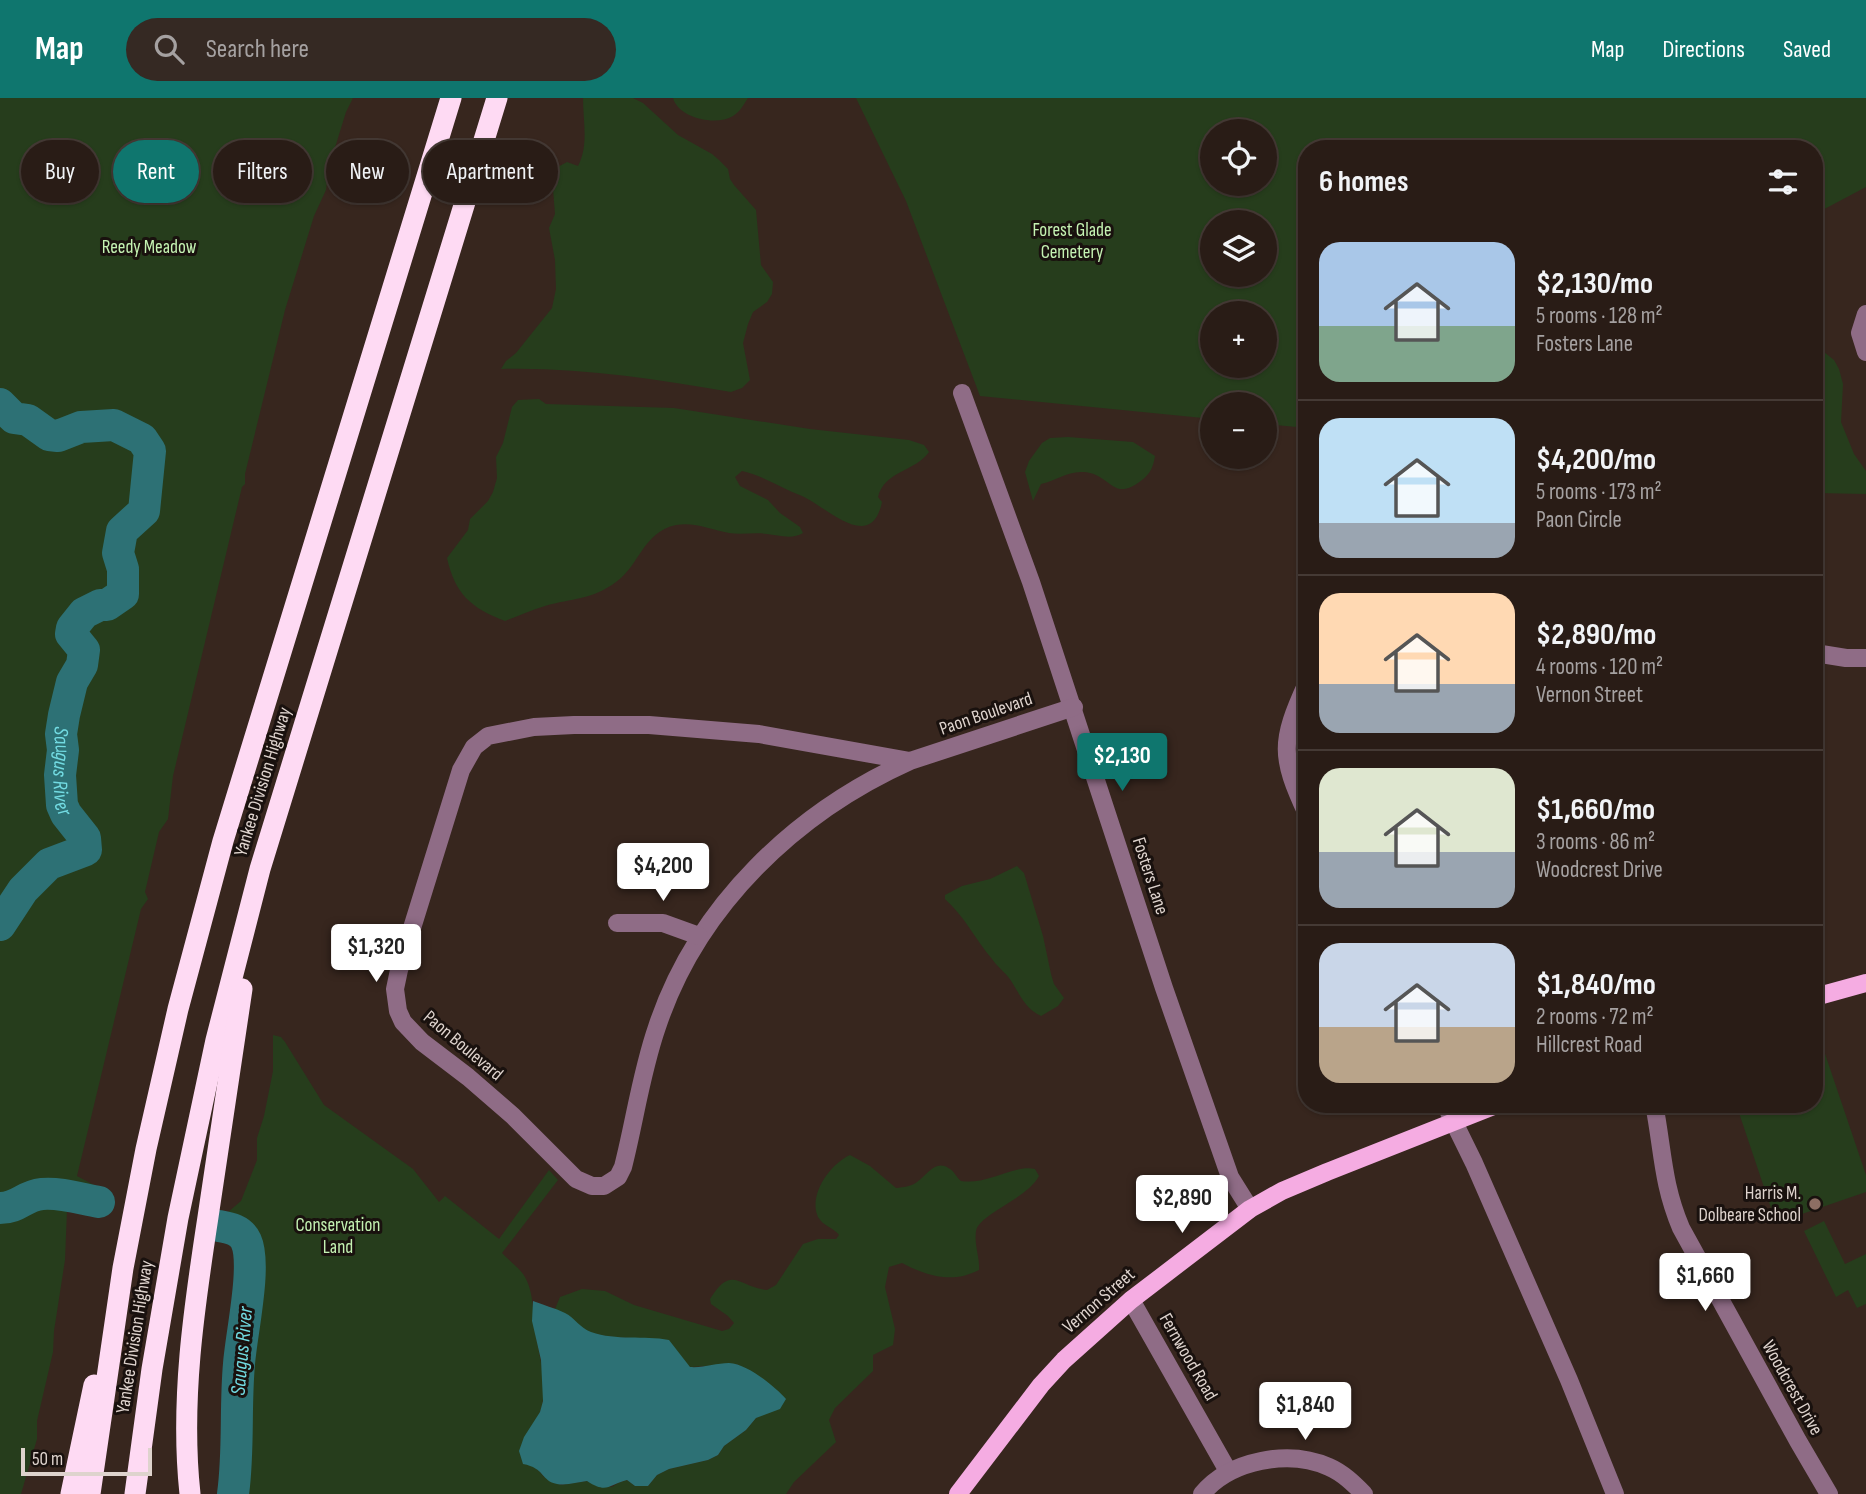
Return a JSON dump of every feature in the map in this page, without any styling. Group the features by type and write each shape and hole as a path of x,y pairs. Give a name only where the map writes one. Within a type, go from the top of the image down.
{"highway":[{"name":"Yankee Division Highway","path":"90,1494 123,1268 146,1149 178,1009 223,841 451,98"},
{"name":"Yankee Division Highway","path":"135,1494 152,1369 178,1218 216,1041 260,869 497,98"},
{"path":"190,1494 189,1381 194,1313 260,869"},
{"path":"71,1494 86,1416 123,1268"}],"main road":[{"path":"1823,995 1866,983"},
{"name":"Vernon Street","path":"958,1494 1041,1385 1087,1337 1250,1209 1327,1171 1475,1113"}],"street":[{"path":"1866,314 1860,332 1866,352"},
{"name":"Fosters Lane","path":"962,393 1074,707 1164,988 1221,1153 1231,1181 1250,1209"},
{"path":"1823,654 1866,658"},
{"path":"1298,704 1290,722 1286,754 1290,775 1298,793"},
{"name":"Paon Boulevard","path":"911,761 759,734 649,725 574,724 534,727 488,736 470,752 461,770 402,960 395,989 396,1003 403,1021 422,1042 506,1109 576,1179 598,1187 614,1180 623,1167 642,1076 658,1024 699,936 775,849 848,792 911,761 1074,707"},
{"path":"618,922 663,923 699,936"},
{"path":"1450,1113 1569,1380 1615,1494"},
{"name":"Woodcrest Drive","path":"1655,1113 1663,1173 1681,1228 1829,1494"},
{"name":"Fernwood Road","path":"1131,1300 1228,1471"},
{"path":"1202,1494 1228,1471 1265,1461 1288,1460 1329,1467 1350,1480 1364,1494"}],"green space":[{"name":"Reedy Meadow","path":"0,98 353,98 337,140 326,140 326,190 314,216 285,310 173,776 168,819 159,832 145,892 148,899 141,909 77,1176 94,1185 91,1208 67,1210 65,1260 53,1352 37,1421 37,1439 21,1494 0,1494"},
{"path":"583,98 633,98 643,103 678,135 719,160 728,169 734,185 756,210 761,265 773,282 772,294 767,302 753,312 748,324 743,343 750,380 742,388 731,392 588,372 501,369 552,308 556,289 555,260 549,228 555,214 554,203 558,203 558,167 567,162 578,166 584,141"},
{"path":"673,98 748,98 735,114 726,119 709,120 690,116"},
{"name":"Forest Glade Cemetery","path":"856,98 1866,98 1866,187 1823,210 1823,140 1298,140 1298,427 1277,425 1277,392 1200,392 1200,418 980,396 906,201"},
{"path":"1823,351 1834,360 1839,369 1843,384 1841,422 1854,454 1866,471 1866,494 1823,493"},
{"path":"539,399 546,404 674,408 810,429 909,440 924,445 929,452 916,464 887,481 878,497 882,502 876,517 868,525 847,523 802,496 742,471 735,477 740,486 768,500 780,513 800,527 803,533 790,537 762,533 734,534 697,525 676,525 656,534 624,575 607,588 505,621 483,611 466,598 450,571 447,558 468,530 470,519 493,492 497,478 496,457 503,443 512,407 518,400"},
{"path":"1050,438 1133,442 1155,456 1152,467 1142,480 1124,489 1092,474 1072,473 1041,484 1033,501 1025,472 1029,461 1042,443"},
{"path":"1017,866 1024,873 1054,984 1064,998 1058,1006 1041,1016 1024,1002 1008,977 945,899 945,895 962,886 990,879"},
{"name":"Conservation Land","path":"273,1035 281,1037 285,1042 324,1105 413,1169 439,1202 445,1196 499,1239 549,1170 558,1180 502,1253 522,1273 529,1286 543,1375 544,1395 541,1409 524,1438 535,1466 544,1477 561,1485 587,1481 612,1487 627,1480 635,1486 648,1486 657,1475 669,1469 718,1455 724,1446 746,1430 782,1395 736,1364 690,1367 641,1339 587,1331 555,1309 560,1297 582,1289 605,1291 634,1305 722,1331 729,1329 734,1323 711,1304 710,1299 724,1282 736,1280 767,1290 776,1285 803,1244 818,1239 836,1239 839,1235 818,1217 816,1199 828,1173 850,1155 870,1166 896,1188 914,1184 940,1165 951,1170 961,1181 981,1180 1027,1168 1035,1169 1039,1176 1025,1192 985,1218 979,1225 976,1236 979,1270 959,1277 940,1277 902,1263 889,1267 885,1287 895,1329 893,1345 873,1355 873,1371 835,1408 829,1420 836,1442 794,1482 786,1494 228,1494 235,1336 242,1271 235,1250 223,1240 227,1213 241,1201 257,1160 257,1138 273,1071"},
{"path":"1823,1048 1866,1175 1866,1192 1776,1223 1739,1113 1823,1113"},
{"path":"1824,1221 1845,1264 1866,1254 1866,1304 1857,1308 1848,1290 1836,1297 1804,1231"}],"water":[{"path":"533,1301 565,1313 584,1328 601,1335 669,1340 690,1367 729,1363 744,1367 768,1382 786,1399 780,1409 756,1418 746,1430 724,1446 718,1455 669,1469 657,1475 648,1486 635,1486 627,1480 603,1488 587,1481 557,1484 535,1468 523,1464 519,1451 543,1401 541,1360 532,1321"}],"waterway":[{"name":"Saugus River","path":"0,404 14,418 28,420 49,435 58,436 81,427 114,425 142,439 150,451 144,511 122,531 118,553 123,569 123,594 107,605 100,605 84,613 72,628 71,634 84,650 82,665 72,682 61,734 62,805 85,838 86,850 49,864 23,890 0,925"},
{"name":"Saugus River","path":"0,1208 42,1194 99,1202"},
{"name":"Saugus River","path":"219,1226 235,1230 244,1237 250,1266 239,1364 233,1494"}],"place":[{"name":"Harris M. Dolbeare School","path":"1815,1204"}]}
